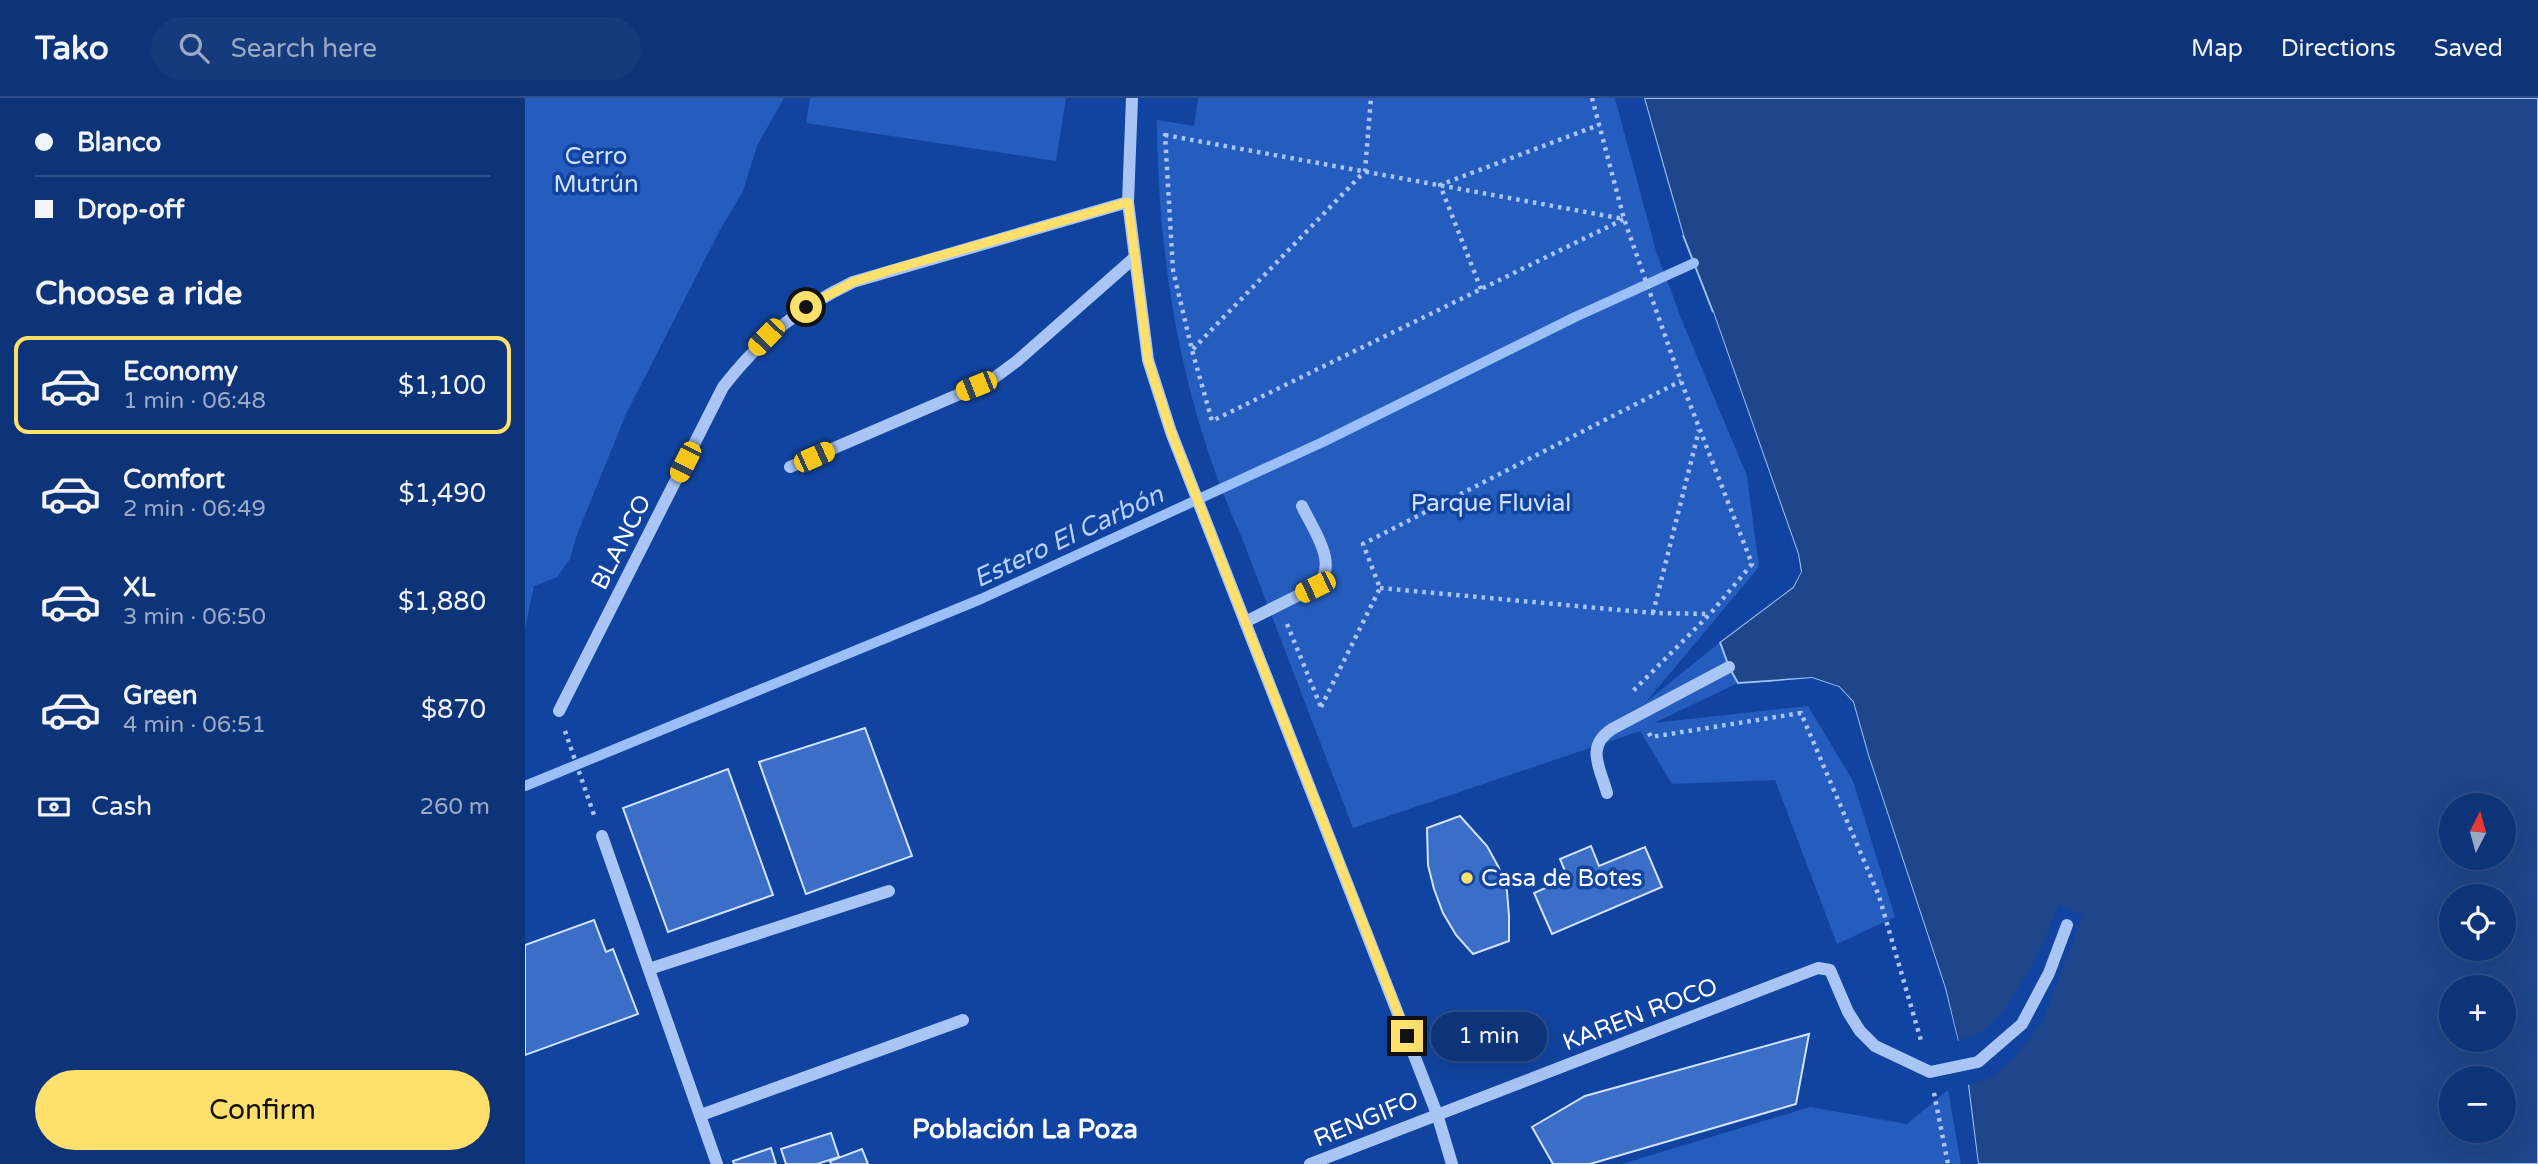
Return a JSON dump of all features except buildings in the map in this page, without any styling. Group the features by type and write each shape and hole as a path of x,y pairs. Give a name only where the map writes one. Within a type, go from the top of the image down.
{"street":[{"path":"1132,98 1128,202 1148,360 1171,432 1437,1114 1452,1164"},
{"name":"BLANCO","path":"559,711 723,387 766,337 821,298 853,282 1128,202"},
{"path":"790,467 990,381 1017,361 1134,258"},
{"path":"1245,622 1315,587 1327,573 1326,557 1302,506"},
{"path":"1607,793 1595,751 1599,740 1612,729 1729,667"},
{"path":"602,835 717,1164"},
{"path":"649,969 889,891"},
{"path":"1930,1072 1978,1062 2022,1024 2049,973 2067,925"},
{"name":"KAREN ROCO","path":"1437,1114 1818,968 1830,970 1848,1012 1860,1031 1875,1046 1930,1072"},
{"path":"701,1115 963,1020"},
{"name":"RENGIFO","path":"1310,1164 1437,1114"}],"path":[{"path":"1192,350 1366,171 1371,98"},
{"path":"1593,98 1624,219 1681,381 1752,564 1710,614 1630,695 1651,737 1801,713 1879,896 1930,1072 1948,1164"},
{"path":"1440,185 1599,125"},
{"path":"1165,135 1366,171 1624,219 1212,421 1173,270 1165,135"},
{"path":"1440,185 1481,289"},
{"path":"1280,604 1321,707 1380,588 1363,544 1681,381"},
{"path":"1653,612 1700,429"},
{"path":"1380,588 1653,612 1710,614"},
{"path":"559,711 602,835"}],"green space":[{"name":"Cerro Mutrún","path":"525,98 784,98 757,146 743,191 720,230 626,414 576,537 570,559 557,577 534,586 525,629"},
{"path":"810,98 1066,98 1056,161 806,123"},
{"name":"Parque Fluvial","path":"1198,98 1615,98 1656,251 1747,476 1759,567 1645,703 1720,642 1738,683 1654,723 1808,706 1853,781 1895,917 1837,944 1775,780 1672,784 1640,731 1353,828 1221,488 1189,386 1177,334 1162,228 1157,120 1194,126"},
{"path":"1948,1090 1961,1164 1622,1164 1810,1107 1907,1124"}],"shaded area":[{"path":"1644,98 2538,98 2538,1164 1978,1164 1968,1084 1945,988 1853,702 1839,687 1812,678 1738,683 1720,642 1793,587 1801,571 1798,554 1713,312 1683,235"}],"pier":[{"path":"1641,98 1644,98 1683,235 1680,237"},
{"path":"1713,312 1798,554 1801,572 1793,587 1717,644 1718,639 1790,585 1797,571 1794,555 1710,314"},
{"path":"1812,678 1839,687 1853,702 1945,988 1958,1041 1984,1031 2006,1008 2035,961 2059,905 2082,916 2043,1021 2014,1058 1994,1076 1968,1085 1978,1164 1975,1164 1964,1085 1942,989 1850,703 1837,690 1812,682 1739,687 1735,685"}],"waterway":[{"name":"Estero El Carbón","path":"525,786 981,599 1325,441 1575,317 1694,263"}],"place":[{"name":"Casa de Botes","path":"1467,878"}],"district":[{"name":"Población La Poza","path":"1025,1129"}],"route":[{"path":"806,307 853,282 1128,202 1148,360 1171,432 1407,1036"}]}
